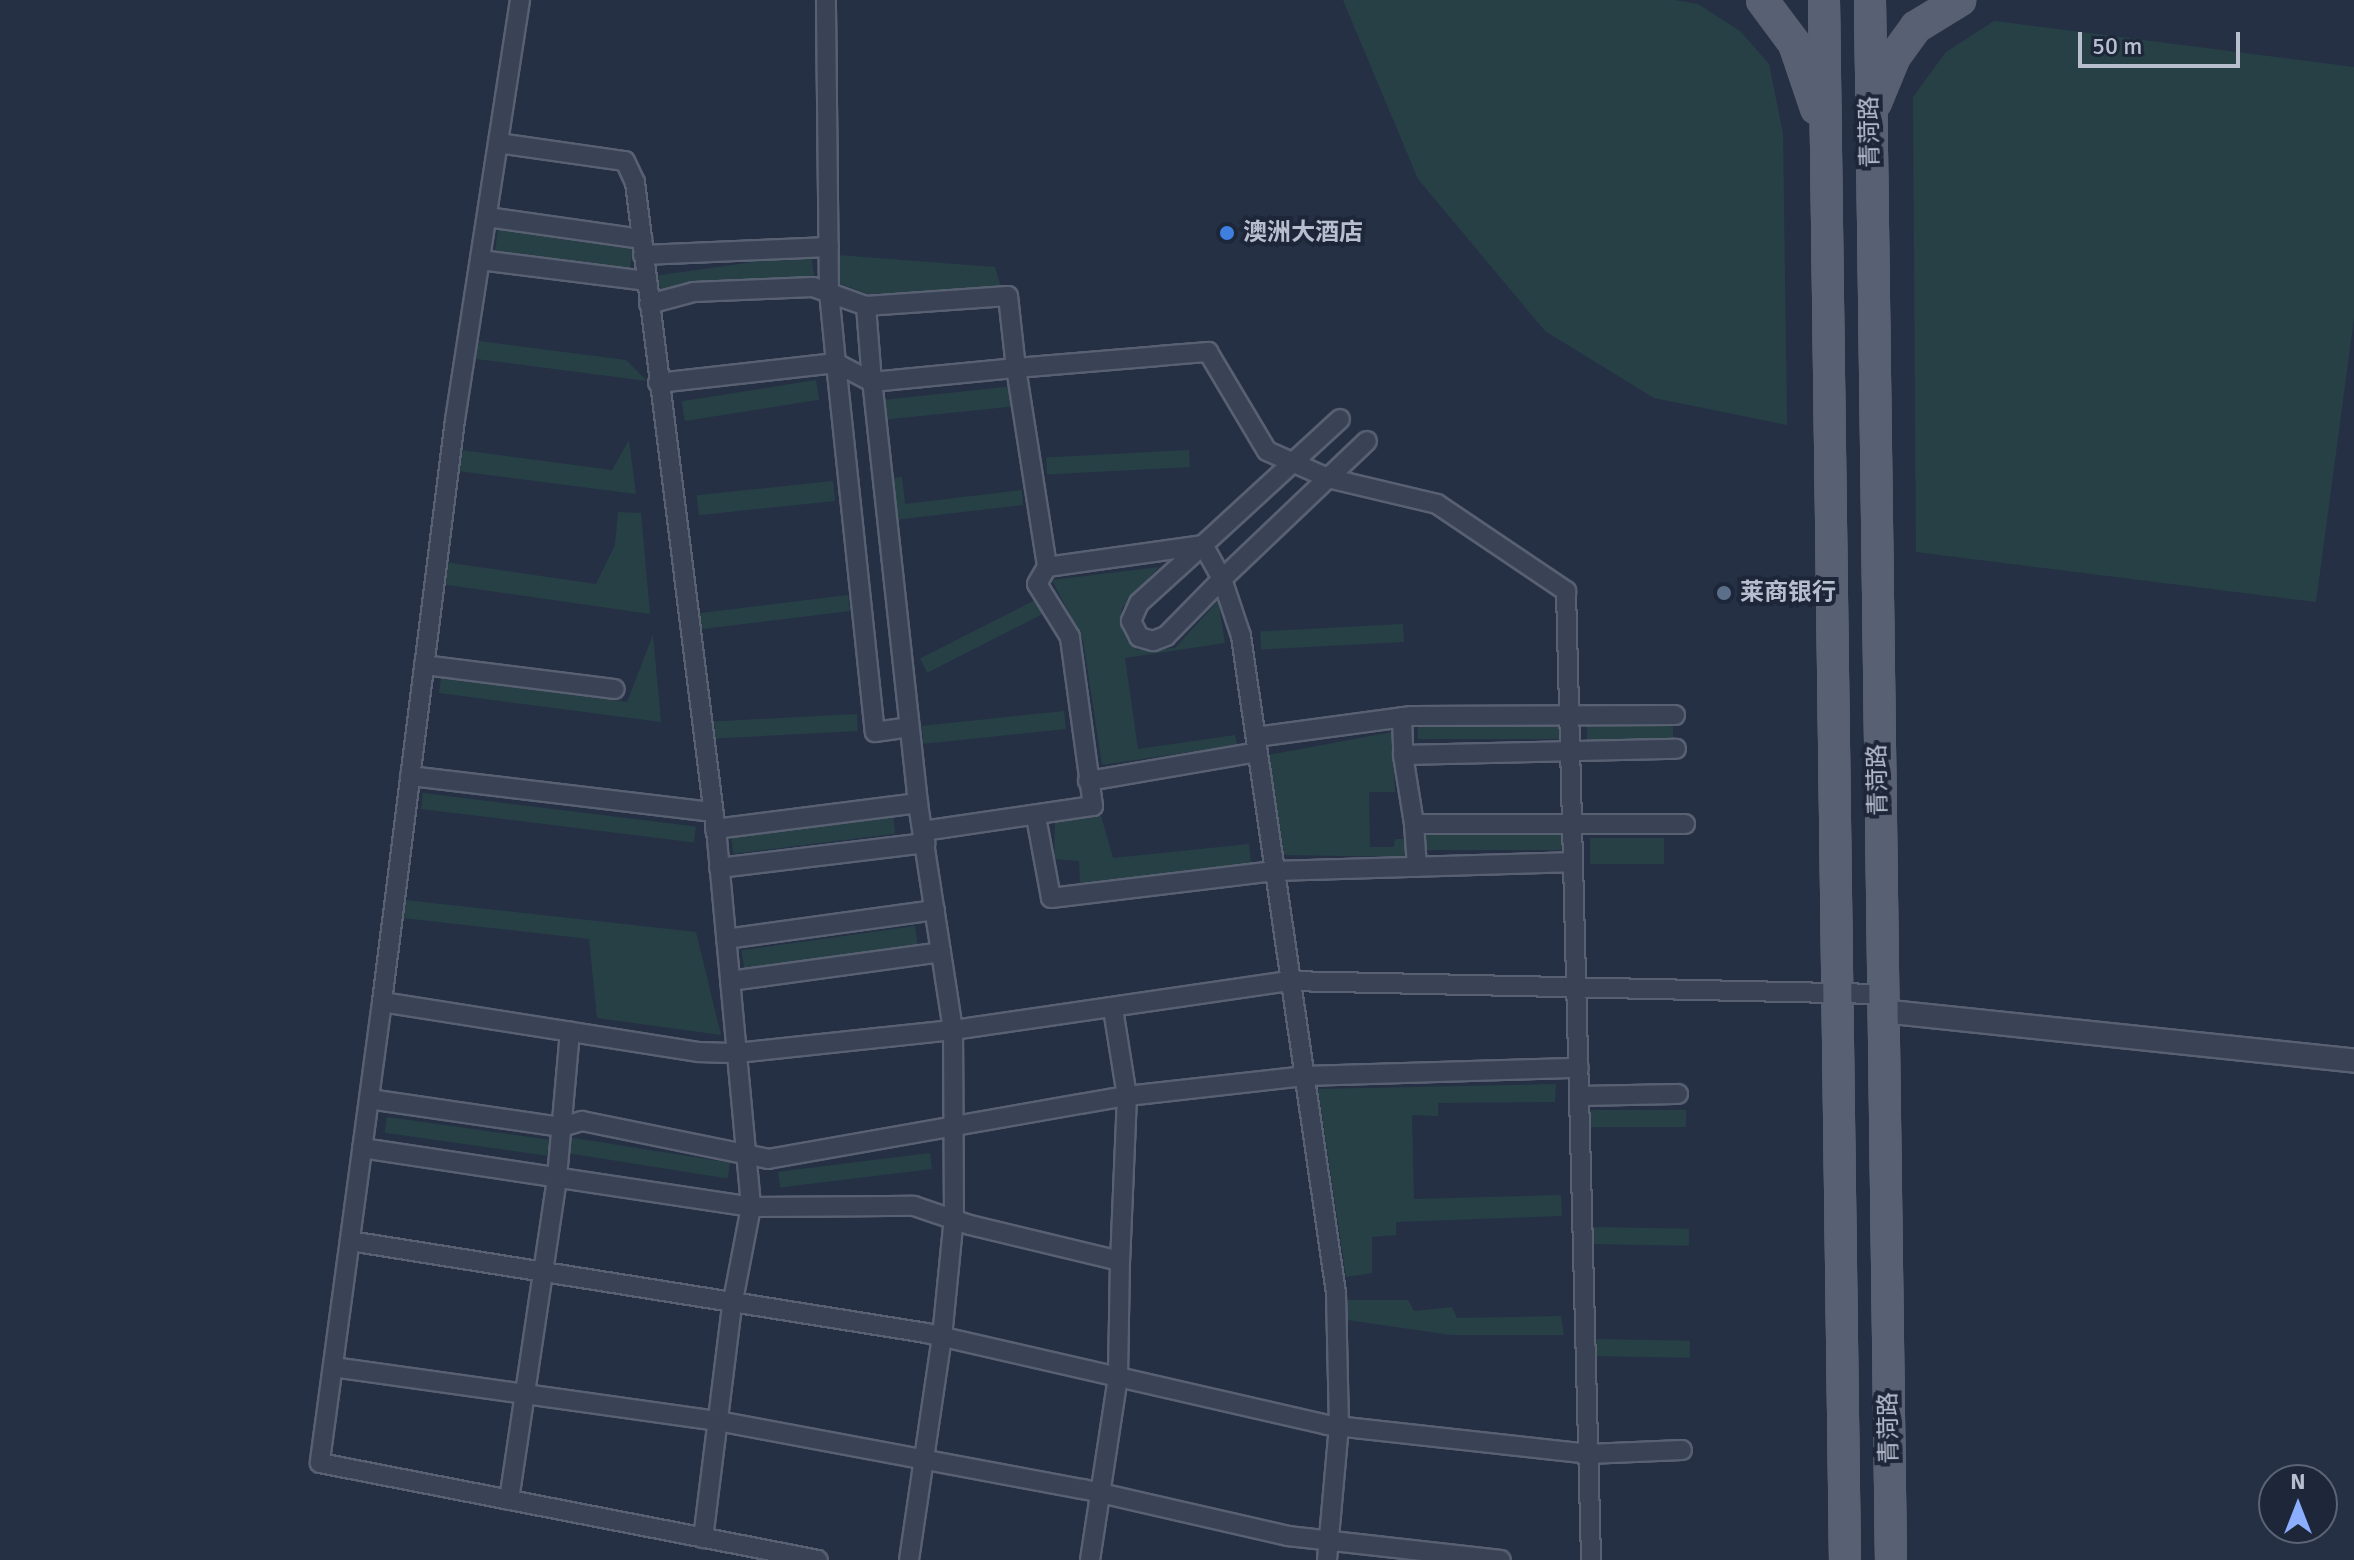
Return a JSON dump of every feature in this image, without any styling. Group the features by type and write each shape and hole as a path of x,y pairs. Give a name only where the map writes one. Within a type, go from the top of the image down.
{"main road":[{"path":"1762,0 1794,43 1824,133"},
{"name":"青菏路","path":"1824,0 1834,993 1845,1560"},
{"name":"青菏路","path":"1870,0 1868,138 1891,1560"},
{"path":"1868,138 1879,89 1895,56 1916,27 1960,0"}],"street":[{"path":"520,0 480,260 424,665 320,1463 818,1560"},
{"path":"826,0 829,292 875,732 909,727"},
{"path":"498,143 625,161 635,182 714,821 751,1207 732,1306 703,1538"},
{"path":"487,217 642,247 829,247"},
{"path":"480,260 646,281"},
{"path":"649,304 694,292 813,287 866,306 1008,296 1047,567 1037,584 1070,637 1093,806 924,837 719,868"},
{"path":"866,306 918,803 953,1030 954,1217 942,1337 909,1560"},
{"path":"658,383 836,363 872,382 1208,352 1267,451 1328,478 1437,504 1566,591 1591,1560"},
{"path":"1340,419 1290,461 1139,603 1131,621 1139,637 1153,641 1166,636 1367,441"},
{"path":"1047,567 1203,545"},
{"path":"1203,545 1222,579 1241,636 1288,981 1336,1293 1339,1426 1327,1560"},
{"path":"424,665 614,689"},
{"path":"1088,781 1257,744 1402,717 1569,713 1675,715"},
{"path":"1402,717 1403,755 1417,867"},
{"path":"1403,755 1570,748 1676,749"},
{"path":"410,776 714,821 918,803"},
{"path":"1036,817 1051,898 1274,871 1573,862"},
{"path":"1414,824 1572,821 1685,824"},
{"path":"726,939 935,910"},
{"path":"730,981 941,952"},
{"path":"382,1002 570,1032 737,1053 953,1030 1288,981 1834,993 1881,1003 2354,1061"},
{"path":"1090,1560 1097,1493 1118,1377 1127,1096 1113,1009"},
{"path":"509,1500 557,1177 570,1032"},
{"path":"369,1099 562,1127 582,1121 746,1150 768,1159 954,1130 1127,1096 1304,1076 1579,1068"},
{"path":"1579,1096 1678,1094"},
{"path":"362,1148 751,1207 914,1206 954,1217 970,1225 1120,1261"},
{"path":"350,1241 732,1306 942,1337 1339,1426 1588,1454 1682,1450"},
{"path":"333,1367 718,1421 1329,1540 1501,1560"}],"green space":[{"path":"1343,0 1674,0 1698,4 1740,31 1769,64 1783,134 1787,425 1654,398 1545,331 1418,179"},
{"path":"1994,21 2354,67 2354,318 2316,602 1916,552 1913,97 1946,52"},
{"path":"498,230 633,249 629,273 495,254"},
{"path":"811,254 815,281 661,302 658,276"},
{"path":"838,255 995,267 1001,287 877,297 838,283"},
{"path":"479,341 626,360 647,381 476,359"},
{"path":"816,380 819,400 685,421 682,401"},
{"path":"1015,386 1017,406 882,420 880,400"},
{"path":"629,440 636,494 458,471 461,450 612,470"},
{"path":"1189,450 1190,467 1047,474 1046,457"},
{"path":"902,477 905,504 1022,490 1023,505 894,520 889,478"},
{"path":"833,481 835,501 699,515 697,495"},
{"path":"618,512 641,513 650,614 441,584 444,562 596,584 615,545"},
{"path":"1159,567 1122,608 1123,630 1137,650 1175,648 1218,601 1225,643 1125,658 1138,749 1235,735 1237,745 1102,765 1083,640 1052,580"},
{"path":"848,595 850,611 701,629 699,613"},
{"path":"1035,600 1042,614 927,673 920,659"},
{"path":"1403,624 1404,642 1261,649 1260,631"},
{"path":"653,635 661,722 439,693 441,678 627,702"},
{"path":"1064,711 1066,729 924,744 922,726"},
{"path":"857,714 858,731 715,738 714,721"},
{"path":"1418,722 1560,722 1560,739 1418,739"},
{"path":"1587,723 1673,723 1673,741 1587,741"},
{"path":"1392,732 1395,792 1369,792 1370,847 1394,847 1395,839 1406,839 1407,857 1284,855 1269,755"},
{"path":"423,793 696,827 694,842 421,809"},
{"path":"1101,816 1113,858 1249,844 1251,863 1080,884 1079,861 1054,859 1055,822"},
{"path":"893,817 895,834 733,854 731,837"},
{"path":"1424,833 1567,833 1567,850 1424,850"},
{"path":"1590,838 1664,838 1664,864 1590,864"},
{"path":"405,900 696,932 721,1035 597,1018 589,939 403,918"},
{"path":"915,926 918,947 745,971 742,950"},
{"path":"1556,1084 1555,1102 1438,1103 1438,1116 1412,1115 1414,1199 1561,1195 1562,1216 1396,1222 1396,1235 1372,1237 1372,1273 1346,1277 1318,1089"},
{"path":"1589,1110 1686,1110 1686,1127 1589,1127"},
{"path":"387,1117 549,1140 547,1156 385,1133"},
{"path":"568,1137 730,1163 727,1178 565,1153"},
{"path":"930,1153 932,1169 780,1188 778,1172"},
{"path":"1592,1227 1689,1229 1689,1246 1592,1244"},
{"path":"1346,1300 1408,1300 1414,1311 1452,1307 1457,1318 1561,1316 1564,1335 1451,1335 1348,1320"},
{"path":"1593,1339 1690,1341 1690,1358 1593,1356"}],"place":[{"name":"澳洲大酒店","path":"1227,233"},
{"name":"莱商银行","path":"1724,593"}]}
